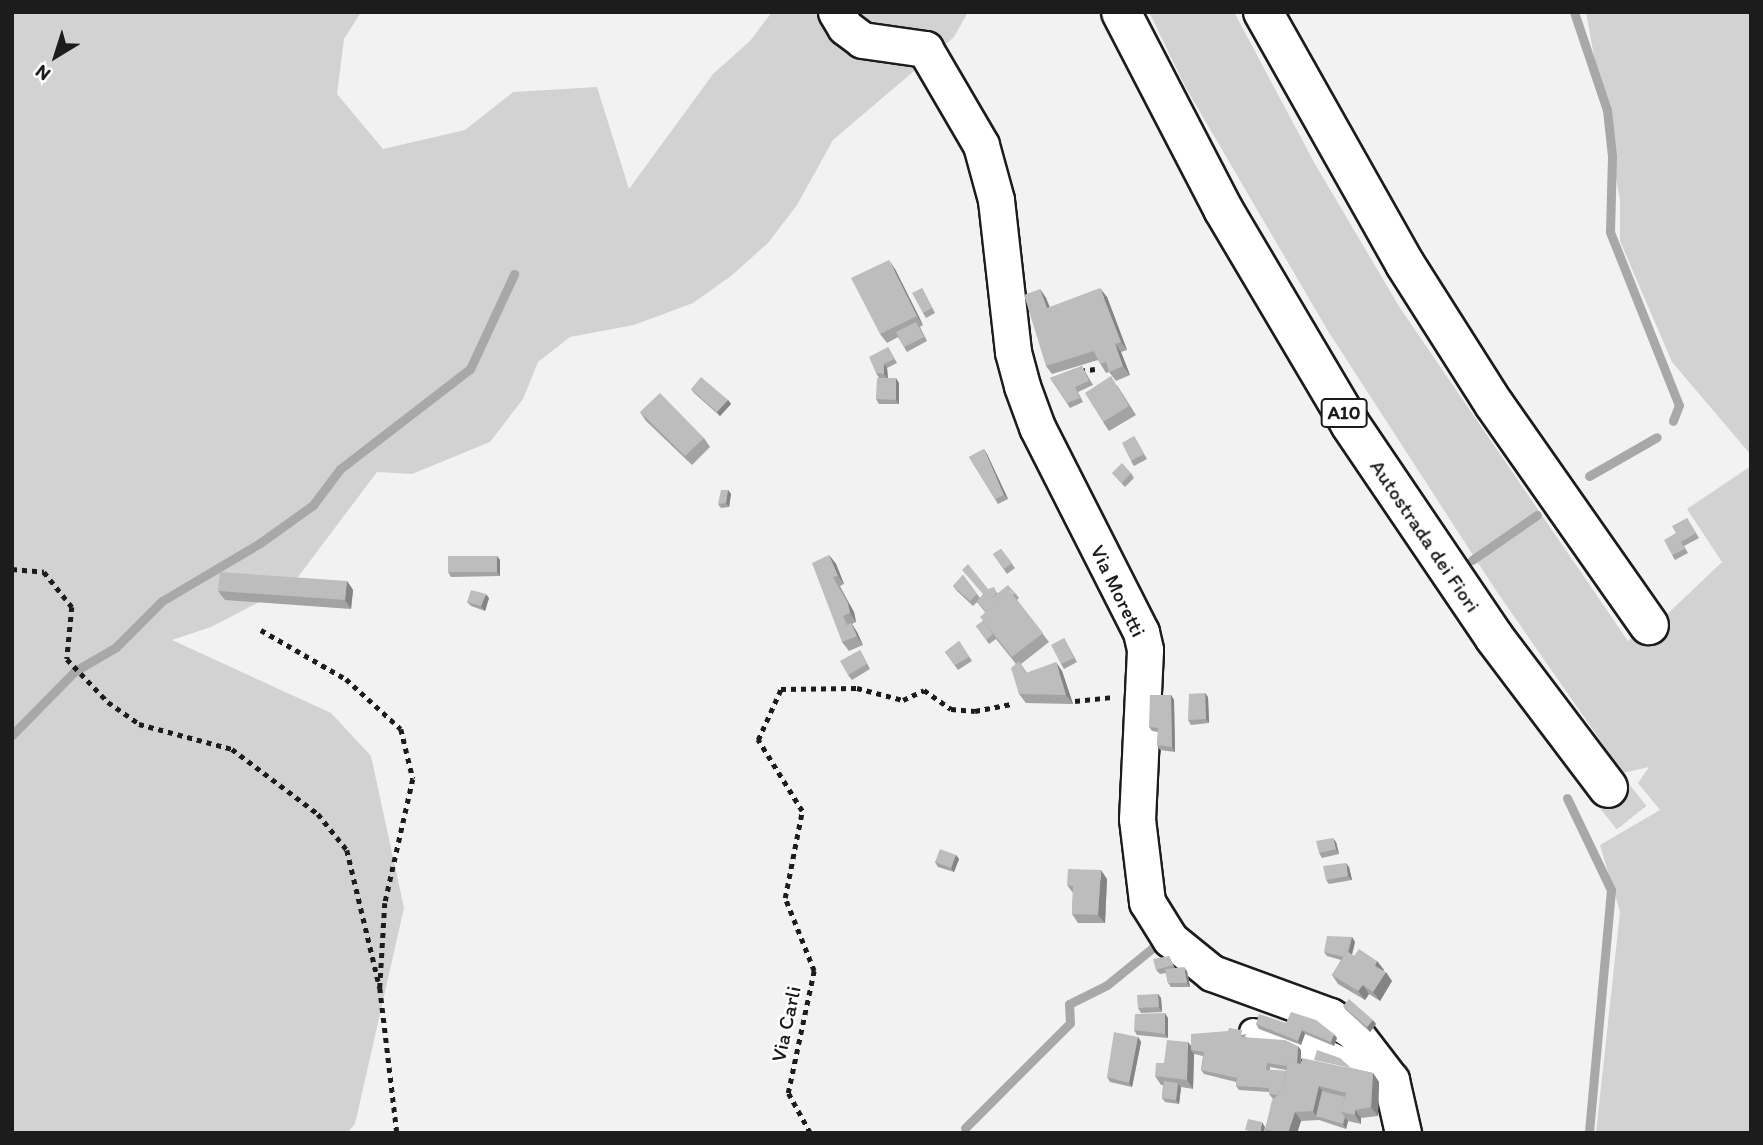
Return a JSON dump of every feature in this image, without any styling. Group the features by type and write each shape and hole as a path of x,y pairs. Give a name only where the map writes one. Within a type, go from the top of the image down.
{"highway":[{"name":"Autostrada dei Fiori","path":"1121,12 1223,209 1350,424 1487,627 1608,788"},
{"path":"1263,12 1412,276 1494,404 1649,625"}],"street":[{"name":"Via Moretti","path":"836,12 845,27 862,40 925,49 981,145 996,200 1013,352 1022,386 1037,427 1141,632 1145,650 1137,819 1147,902 1170,939 1212,973 1322,1013 1354,1032 1383,1065 1397,1098 1403,1133"},
{"path":"1253,1032 1306,1060 1332,1054 1370,1074 1322,1013"}],"path":[{"path":"1073,370 1095,369"},
{"path":"12,569 44,572 72,607 67,659 107,702 139,724 232,749 318,814 347,850 380,988 397,1133"},
{"path":"261,631 346,678 401,729 413,779 385,903 380,988"},
{"name":"Via Carli","path":"810,1133 788,1093 814,971 785,898 802,811 758,740 781,688 857,688 902,700 925,690 951,709 975,711 1012,704"}],"shaded area":[{"path":"12,12 361,12 344,39 337,94 383,149 465,130 513,92 597,87 629,189 713,74 750,41 772,12 968,12 954,37 833,140 797,205 768,243 731,276 693,303 634,325 570,337 538,362 523,399 490,442 412,474 377,472 292,585 211,627 172,640 331,713 371,756 404,908 355,1124 347,1133 12,1133"},
{"path":"1149,12 1234,12 1315,164 1400,308 1628,641 1661,620 1722,562 1687,509 1751,466 1751,1133 1596,1133 1620,912 1600,845 1660,810 1638,783 1649,767 1623,773 1495,589 1328,331 1186,88"},
{"path":"1586,12 1751,12 1751,455 1672,362 1620,241 1620,200"}],"building":[{"path":"889,260 917,316 880,334 851,278"},
{"path":"922,288 932,308 923,313 912,293"},
{"path":"1100,288 1121,342 1115,344 1123,366 1109,372 1106,362 1100,364 1094,351 1046,366 1024,295 1040,289 1047,308"},
{"path":"916,322 924,337 904,347 896,332"},
{"path":"888,347 894,359 884,364 884,374 876,373 869,357"},
{"path":"1082,366 1089,381 1075,387 1080,398 1067,403 1050,378"},
{"path":"1111,376 1129,406 1103,422 1085,393"},
{"path":"701,377 728,400 717,412 691,389"},
{"path":"877,378 896,378 896,400 876,399"},
{"path":"660,393 704,438 685,456 640,412"},
{"path":"1134,436 1144,454 1131,461 1122,443"},
{"path":"984,449 1004,495 995,499 969,457"},
{"path":"1122,463 1131,473 1122,483 1112,473"},
{"path":"721,490 728,490 726,503 718,504"},
{"path":"1687,518 1696,533 1681,542 1685,549 1672,555 1664,540 1676,533 1672,526"},
{"path":"1001,549 1012,563 1004,569 993,554"},
{"path":"829,555 838,576 833,577 848,603 850,613 843,616 847,625 851,623 857,636 842,642 812,563"},
{"path":"448,556 497,556 497,572 448,572"},
{"path":"968,564 988,589 994,587 997,593 988,601 1008,585 1016,594 1010,591 986,612 977,601 983,594 962,570"},
{"path":"220,572 347,581 345,600 218,591"},
{"path":"963,575 977,594 970,601 953,586"},
{"path":"471,590 486,594 481,606 467,602"},
{"path":"1010,591 1043,633 1012,657 980,617"},
{"path":"983,621 993,634 986,640 976,626"},
{"path":"1064,638 1074,658 1061,664 1051,645"},
{"path":"959,641 969,657 955,665 945,652"},
{"path":"860,650 867,664 848,675 840,661"},
{"path":"1019,661 1026,673 1056,662 1066,695 1019,694 1011,668"},
{"path":"1205,693 1206,719 1188,720 1189,694"},
{"path":"1150,695 1171,695 1172,747 1157,745 1158,728 1149,727"},
{"path":"1333,838 1336,849 1319,853 1316,841"},
{"path":"940,849 956,855 951,868 935,862"},
{"path":"1346,863 1348,876 1326,880 1323,866"},
{"path":"1068,869 1101,870 1098,915 1072,914 1073,886 1067,885"},
{"path":"1327,936 1352,937 1348,952 1343,957 1324,952"},
{"path":"1359,949 1377,961 1375,966 1386,972 1373,992 1363,985 1358,991 1332,975 1347,951 1354,956"},
{"path":"1169,956 1173,965 1156,970 1153,959"},
{"path":"1184,967 1187,983 1168,983 1165,969"},
{"path":"1158,994 1159,1007 1138,1008 1137,995"},
{"path":"1349,999 1373,1020 1367,1027 1343,1006"},
{"path":"1291,1012 1316,1020 1334,1034 1331,1042 1302,1030 1298,1041 1256,1024 1259,1014 1286,1023"},
{"path":"1165,1013 1165,1034 1134,1030 1135,1014"},
{"path":"1229,1028 1242,1030 1241,1037 1285,1040 1298,1046 1297,1064 1288,1061 1287,1066 1267,1063 1266,1070 1286,1071 1283,1091 1278,1095 1269,1094 1269,1088 1236,1086 1237,1078 1201,1070 1204,1052 1191,1050 1191,1034 1228,1031"},
{"path":"1114,1032 1138,1037 1129,1083 1107,1077"},
{"path":"1167,1040 1188,1042 1187,1080 1155,1076 1156,1063 1164,1063"},
{"path":"1317,1050 1340,1058 1351,1068 1314,1060"},
{"path":"1302,1058 1373,1073 1371,1107 1355,1110 1355,1115 1341,1112 1346,1093 1319,1086 1313,1111 1295,1112 1288,1133 1265,1130 1272,1100 1283,1091 1288,1061 1301,1064"},
{"path":"1164,1081 1178,1083 1176,1100 1162,1098"},
{"path":"1322,1091 1345,1097 1341,1112 1345,1117 1343,1124 1316,1116"},
{"path":"1248,1119 1262,1122 1260,1133 1245,1130"}],"waterway":[{"path":"1574,12 1607,110 1612,156 1610,232 1679,405 1673,421"},
{"path":"12,735 75,671 116,647 162,601 260,543 313,505 340,469 470,369 514,274"},
{"path":"1589,476 1657,437"},
{"path":"1472,560 1537,515"},
{"path":"1567,798 1611,890 1589,1133"},
{"path":"965,1128 1070,1023 1069,1004 1107,985 1156,945"}],"tunnel":[{"path":"1649,625 1751,757"},
{"path":"1608,788 1751,968"}]}
